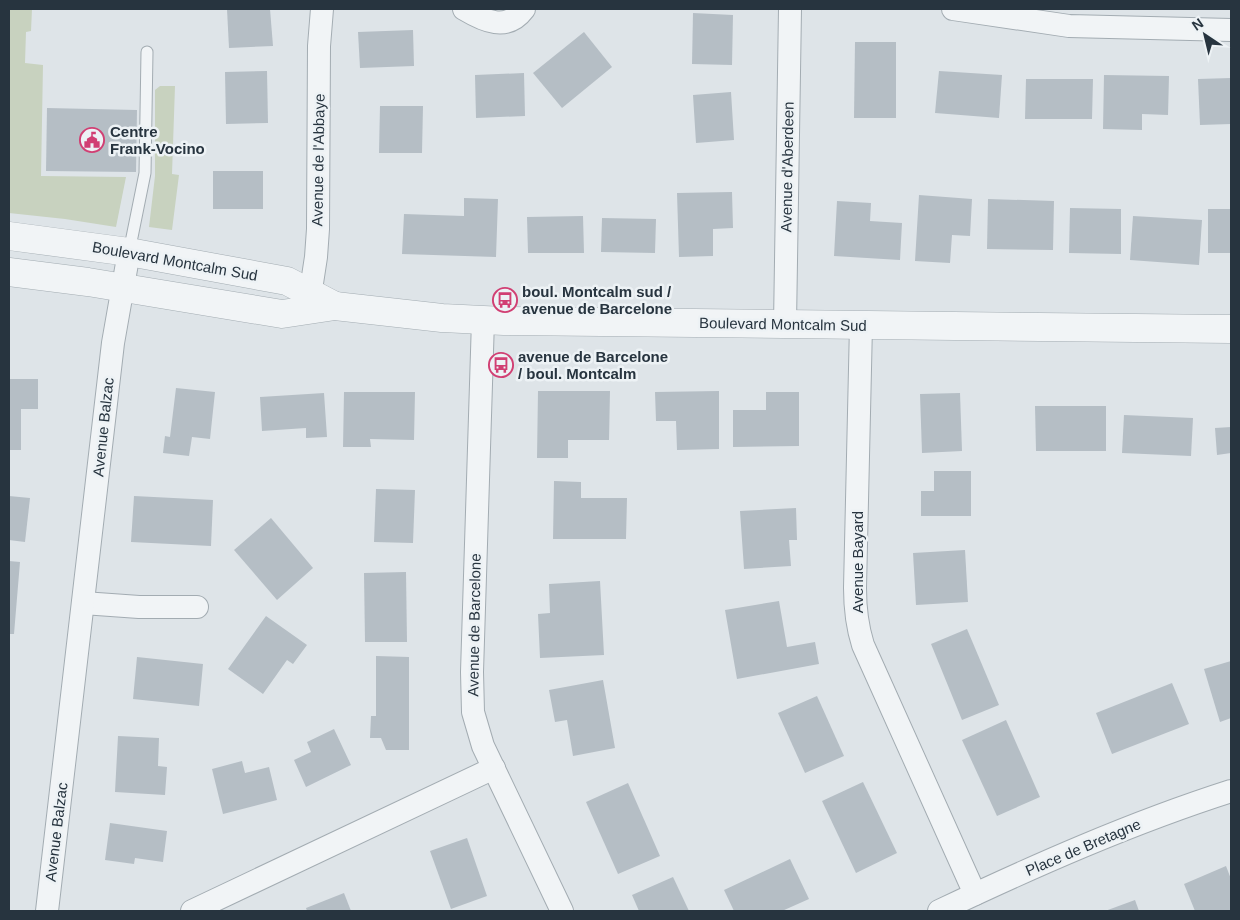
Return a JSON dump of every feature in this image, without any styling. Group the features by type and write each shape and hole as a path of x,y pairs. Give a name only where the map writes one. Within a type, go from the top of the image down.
{"street":[{"name":"Avenue de l'Abbaye","path":"309,302 318,229 319,46 322,9"},
{"path":"464,9 491,22 499,23 509,22 524,9"},
{"name":"Avenue d'Aberdeen","path":"785,324 790,9"},
{"path":"953,9 1069,26 1206,19 1231,30"},
{"name":"Boulevard Montcalm Sud","path":"9,236 129,252 287,281 309,302 442,318 1231,329"},
{"name":"Avenue Balzac","path":"47,911 112,343 129,252"},
{"path":"9,272 59,278 282,314 309,302"},
{"name":"Avenue de Barcelone","path":"483,320 473,712 477,729 494,768 562,911"},
{"name":"Avenue Bayard","path":"860,325 855,588 858,629 863,645 975,894"},
{"path":"83,603 139,607 198,607"},
{"path":"192,911 222,905 494,768"},
{"name":"Place de Bretagne","path":"939,911 1135,824 1231,791"}],"lane":[{"path":"129,252 145,173 147,52"}],"green space":[{"path":"9,9 32,9 31,31 26,32 25,63 43,65 41,176 126,177 116,227 9,213"},
{"path":"160,86 175,86 172,174 179,175 172,230 149,227 155,176 155,90"}],"building":[{"path":"227,9 270,9 273,46 229,48"},
{"path":"693,13 733,15 732,65 692,64"},
{"path":"413,30 414,66 360,68 358,32"},
{"path":"584,32 612,67 562,108 533,73"},
{"path":"855,42 896,42 896,118 854,118"},
{"path":"267,71 268,123 226,124 225,72"},
{"path":"939,71 1002,75 999,118 935,113"},
{"path":"524,73 525,116 476,118 475,75"},
{"path":"1104,75 1169,76 1168,115 1142,114 1142,130 1103,129"},
{"path":"1231,78 1231,124 1200,125 1198,79"},
{"path":"1026,79 1093,79 1092,119 1025,119"},
{"path":"731,92 734,140 696,143 693,95"},
{"path":"380,106 423,106 422,153 379,153"},
{"name":"Centre Frank-Vocino","path":"47,108 137,110 136,172 46,171"},
{"path":"213,171 263,171 263,209 213,209"},
{"path":"732,192 733,228 713,229 713,256 679,257 677,193"},
{"path":"919,195 972,199 970,236 952,235 950,263 915,261"},
{"path":"464,198 498,199 496,257 402,254 404,214 464,216"},
{"path":"988,199 1054,201 1053,250 987,249"},
{"path":"837,201 871,203 870,221 902,223 900,260 834,256"},
{"path":"1070,208 1121,209 1121,254 1069,253"},
{"path":"1208,209 1231,209 1231,253 1208,253"},
{"path":"583,216 584,253 528,253 527,217"},
{"path":"1133,216 1202,220 1199,265 1130,260"},
{"path":"602,218 656,219 655,253 601,252"},
{"path":"9,379 38,379 38,409 21,409 21,450 9,450"},
{"path":"176,388 215,392 210,439 192,437 189,456 163,453 165,436 170,437"},
{"path":"538,391 610,391 609,440 568,440 568,458 537,458"},
{"path":"719,391 719,449 677,450 676,421 656,421 655,392"},
{"path":"344,392 415,392 414,440 370,439 371,447 343,447"},
{"path":"766,392 799,392 799,446 733,447 733,410 766,410"},
{"path":"324,393 327,437 306,438 306,428 262,431 260,397"},
{"path":"960,393 962,451 922,453 920,394"},
{"path":"1035,406 1106,406 1106,451 1036,451"},
{"path":"1124,415 1193,418 1191,456 1122,453"},
{"path":"1231,427 1231,453 1217,455 1215,428"},
{"path":"934,471 971,471 971,516 921,516 921,491 934,491"},
{"path":"554,481 581,482 581,498 627,498 626,539 553,539"},
{"path":"376,489 415,490 413,543 374,542"},
{"path":"9,496 30,498 25,542 9,540"},
{"path":"134,496 213,500 211,546 131,542"},
{"path":"796,508 797,540 789,540 791,566 744,569 740,511"},
{"path":"271,518 313,568 277,600 234,550"},
{"path":"965,550 968,602 916,605 913,553"},
{"path":"9,561 20,562 14,634 9,634"},
{"path":"406,572 407,642 365,642 364,573"},
{"path":"600,581 604,655 540,658 538,614 550,613 549,584"},
{"path":"779,601 787,647 815,642 819,664 737,679 725,610"},
{"path":"266,616 307,645 293,664 287,660 263,694 228,669"},
{"path":"967,629 999,705 962,720 931,644"},
{"path":"376,656 409,657 409,750 386,750 381,738 370,738 371,716 376,716"},
{"path":"137,657 203,664 199,706 133,699"},
{"path":"1231,661 1231,718 1220,722 1204,669"},
{"path":"603,680 615,748 573,756 567,720 555,722 549,690"},
{"path":"1172,683 1189,724 1112,754 1096,713"},
{"path":"817,696 844,756 805,773 778,713"},
{"path":"1006,720 1040,797 997,816 962,740"},
{"path":"334,729 351,765 306,787 294,760 311,752 307,742"},
{"path":"118,736 159,738 158,766 167,767 165,795 115,792"},
{"path":"242,761 245,773 269,767 277,800 223,814 212,769"},
{"path":"863,782 897,853 856,873 822,801"},
{"path":"628,783 660,856 618,874 586,802"},
{"path":"110,823 167,831 163,862 135,858 134,864 105,860"},
{"path":"467,838 487,896 451,909 430,851"},
{"path":"790,859 809,899 782,911 734,911 724,890"},
{"path":"1226,866 1231,879 1231,910 1195,911 1184,884"},
{"path":"673,877 689,911 639,911 632,895"},
{"path":"344,893 351,911 307,911 306,908"},
{"path":"1135,900 1139,911 1105,911"}],"place":[{"name":"Centre Frank-Vocino","path":"92,140"},
{"name":"boul. Montcalm sud / avenue de Barcelone","path":"505,300"},
{"name":"avenue de Barcelone / boul. Montcalm","path":"501,365"}]}
